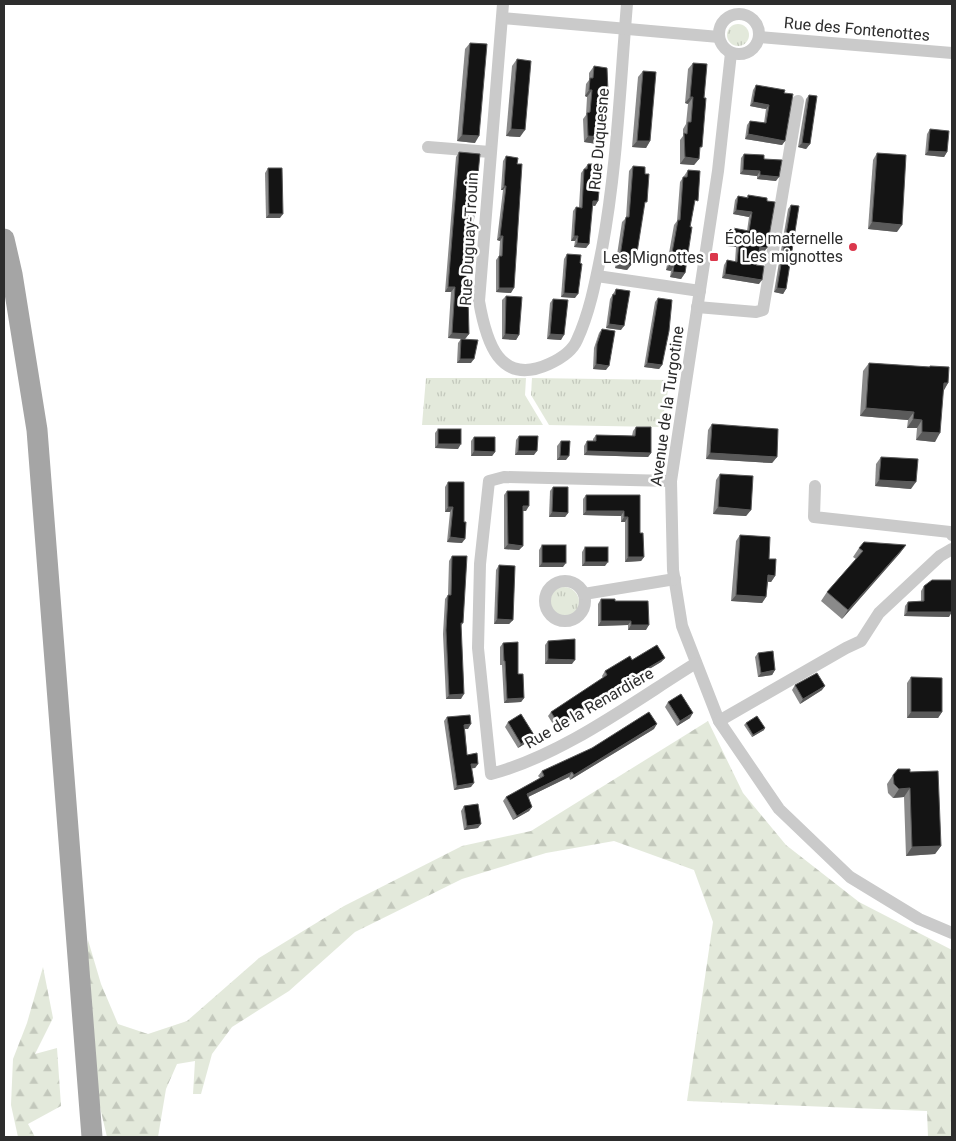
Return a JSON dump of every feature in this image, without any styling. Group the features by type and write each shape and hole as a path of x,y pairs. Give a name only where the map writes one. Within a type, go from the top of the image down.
{"main road":[{"path":"4,239 12,274 37,430 68,848 82,989 92,1137"},
{"path":"68,848 70,991 80,1137"}],"street":[{"name":"Rue Duguay-Trouin","path":"503,4 479,301 484,331 495,354 510,369 534,371 561,359 577,342 597,276"},
{"name":"Rue Duquesne","path":"597,276 608,215 614,163 627,4"},
{"path":"742,9 757,26 759,37 752,50 740,54 731,53 725,49 719,37 720,29 724,21 742,9"},
{"path":"502,18 719,37"},
{"name":"Rue des Fontenottes","path":"759,37 952,53"},
{"name":"Avenue de la Turgotine","path":"731,53 718,172 670,481 676,579 682,626 719,721 780,809 850,877 919,919 952,932"},
{"name":"Avenue de la Turgotine","path":"697,307 756,312 763,310 798,101"},
{"path":"428,147 490,152"},
{"path":"597,276 700,291"},
{"name":"Rue de la Renardière","path":"670,481 504,477 489,481 480,564 478,648 491,774 520,766 562,746 696,663"},
{"path":"815,486 814,517 950,532 952,535"},
{"path":"719,721 861,641 879,613 940,556 952,549"},
{"path":"584,594 676,579"}],"green space":[{"path":"738,24 746,27 749,35 746,43 738,46 730,43 727,35 730,27"},
{"path":"426,378 526,378 525,395 543,425 422,425"},
{"path":"532,378 670,380 661,427 549,425 531,395"},
{"path":"564,587 575,591 579,602 575,613 564,617 553,613 549,602 553,591"},
{"path":"708,721 743,793 786,845 859,902 952,950 952,1137 928,1137 927,1111 687,1101 713,922 694,870 614,841 546,853 462,879 355,932 289,991 232,1027 212,1054 201,1094 193,1094 195,1061 177,1064 166,1089 158,1137 107,1137 95,1086 87,959 88,940 101,984 118,1024 148,1034 187,1021 259,958 344,906 462,846 531,831"},
{"path":"43,967 53,1018 35,1054 57,1048 61,1106 28,1124 35,1137 18,1137 11,1105 13,1059 27,1023"}],"building":[{"path":"470,43 487,44 479,136 462,135"},
{"path":"517,59 531,61 525,130 511,129"},
{"path":"693,63 707,64 702,147 700,147 699,159 685,157 684,133 687,134 688,122 691,122 693,97 690,97"},
{"path":"594,66 607,68 608,91 606,91 604,114 606,114 602,137 588,136 587,113 590,112 592,90 589,90 590,78 593,78"},
{"path":"643,71 656,72 650,141 637,141"},
{"path":"756,85 785,90 784,93 793,94 785,141 748,134 750,121 766,123 769,105 753,102"},
{"path":"809,95 817,96 810,144 802,143"},
{"path":"930,129 949,131 947,152 928,151"},
{"path":"459,152 480,154 472,235 467,237 465,258 467,257 465,295 468,296 469,334 452,333 455,287 448,287"},
{"path":"877,153 906,155 902,225 872,222"},
{"path":"744,154 764,155 764,159 782,160 779,177 760,175 760,171 743,170"},
{"path":"506,156 518,158 517,164 522,164 514,288 499,288 499,256 502,256 503,236 500,236 506,186 504,186"},
{"path":"588,164 599,164 599,170 601,170 598,201 593,201 589,244 577,243 578,236 574,236 576,207 582,208 584,169 587,169"},
{"path":"633,166 645,167 645,174 649,174 647,202 645,202 636,259 632,258 631,265 619,263 626,217 629,217"},
{"path":"268,168 282,168 283,214 269,214"},
{"path":"688,170 700,171 698,201 695,200 690,227 692,227 685,273 673,272 674,265 670,264 678,220 680,220 683,177 687,177"},
{"path":"748,195 767,198 767,201 775,202 767,248 760,247 756,265 764,266 762,280 725,274 727,260 737,262 739,243 730,242 733,228 749,231 752,212 736,210 738,196 748,198"},
{"path":"791,205 799,206 786,289 777,288"},
{"path":"567,254 581,255 580,263 582,264 578,294 564,293"},
{"path":"616,289 630,291 624,326 609,324 613,294 615,295"},
{"path":"506,296 522,297 519,335 505,334"},
{"path":"658,298 672,300 669,331 662,365 647,363"},
{"path":"553,299 568,300 564,335 550,334"},
{"path":"602,329 615,331 609,366 596,364 597,344"},
{"path":"461,339 478,340 474,359 460,359"},
{"path":"869,363 949,367 948,383 944,383 940,433 922,432 922,420 913,419 914,412 866,408"},
{"path":"712,424 778,429 777,457 710,453"},
{"path":"636,427 651,427 651,453 587,451 587,441 596,441 596,435 635,436"},
{"path":"438,429 461,429 461,444 438,444"},
{"path":"519,436 538,436 537,451 518,451"},
{"path":"474,437 495,437 495,452 474,451"},
{"path":"561,441 570,441 569,456 560,456"},
{"path":"881,457 918,459 916,482 879,480"},
{"path":"720,474 753,476 751,510 718,507"},
{"path":"448,482 464,482 465,539 450,537 453,507 448,507"},
{"path":"553,487 568,487 568,513 552,512"},
{"path":"507,491 529,491 529,506 523,506 523,546 508,544"},
{"path":"586,495 640,495 640,533 643,533 644,557 628,557 628,517 624,517 624,511 586,511"},
{"path":"740,535 770,537 769,559 776,559 775,576 768,575 766,597 736,595"},
{"path":"864,542 906,545 848,610 827,592 863,551 859,548"},
{"path":"542,545 566,545 566,563 542,563"},
{"path":"585,547 608,547 608,562 585,562"},
{"path":"452,556 467,556 463,623 461,623 464,694 449,695 446,630 448,595 451,595"},
{"path":"499,565 515,566 513,620 497,619"},
{"path":"932,580 952,580 952,612 907,612 908,602 924,601 924,586"},
{"path":"601,599 648,601 649,625 631,625 631,621 601,621"},
{"path":"575,639 575,660 548,659 548,641"},
{"path":"518,642 518,674 523,674 524,698 507,699 503,643"},
{"path":"657,645 665,658 605,693 559,725 551,712 607,675 605,671 630,656 632,660"},
{"path":"773,651 775,670 761,673 758,653"},
{"path":"817,673 825,686 803,699 795,685"},
{"path":"911,677 942,678 942,712 911,712"},
{"path":"681,694 693,713 680,721 668,702"},
{"path":"649,712 657,724 574,775 572,772 527,794 532,807 517,816 506,797 544,776 542,771 592,748"},
{"path":"521,714 534,735 521,744 508,722"},
{"path":"470,715 471,724 464,725 467,755 477,753 478,764 471,764 474,783 457,786 447,717"},
{"path":"757,716 765,728 753,735 746,723"},
{"path":"898,769 910,769 910,772 938,771 941,846 912,847 910,788 899,789 894,784 893,775"},
{"path":"478,804 481,824 467,826 464,806"}],"place":[{"name":"École maternelle Les mignottes","path":"853,247"},
{"name":"Les Mignottes","path":"714,257"}]}
